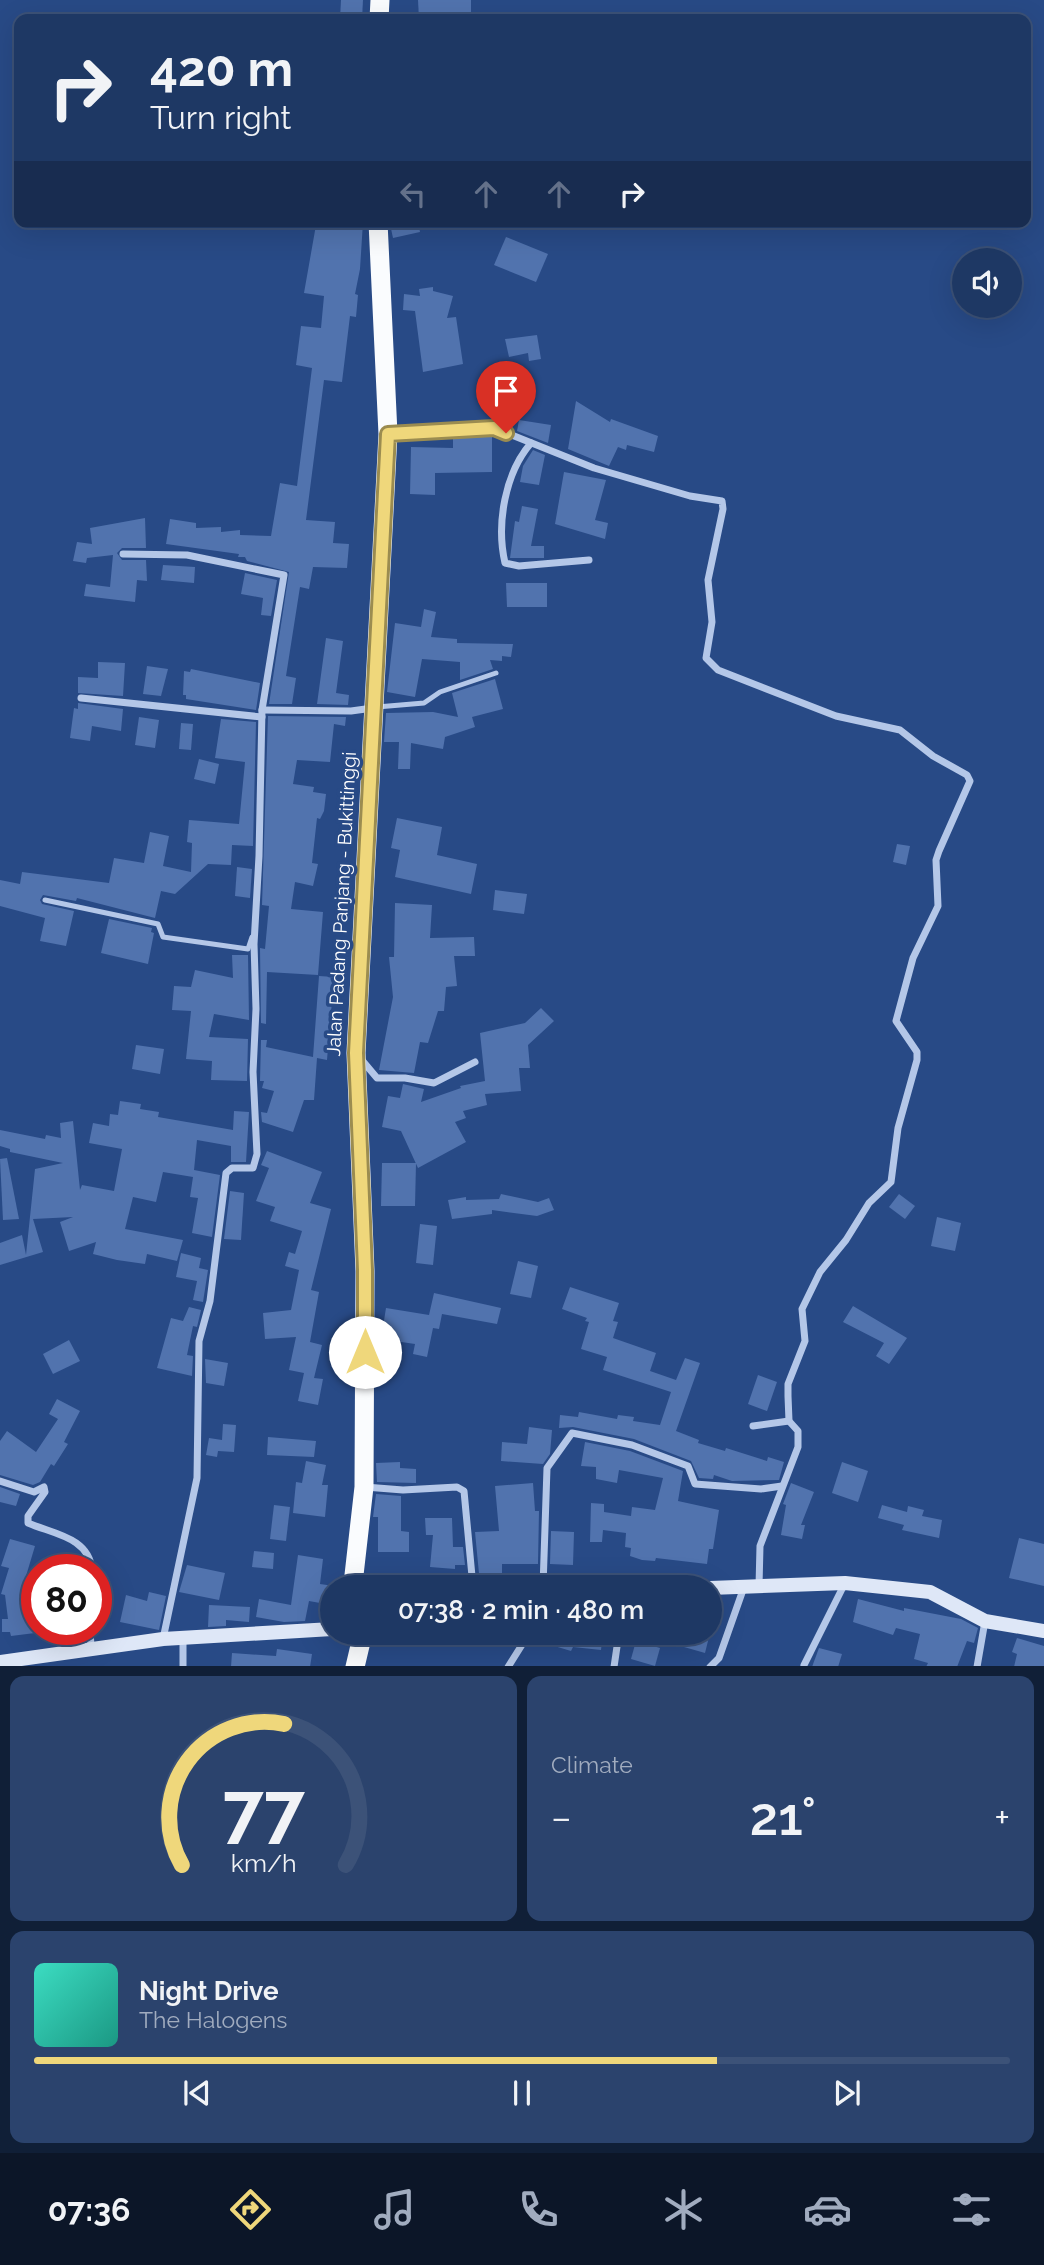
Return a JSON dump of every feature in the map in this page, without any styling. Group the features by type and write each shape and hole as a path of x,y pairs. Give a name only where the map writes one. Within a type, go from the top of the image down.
{"highway":[{"name":"Jalan Padang Panjang - Bukittinggi","path":"354,1575 364,1487 365,1270 356,1053 388,434 378,228"},
{"path":"355,1666 360,1645"}],"main road":[{"path":"722,1588 845,1583 930,1592 985,1620 1044,1631"},
{"path":"0,1662 91,1647 320,1630"}],"street":[{"path":"388,434 494,428 594,468 690,496 722,501 723,509 707,589 712,622 706,658 710,663 718,670 836,716 908,733 933,756 968,775 970,781 936,860 938,906 913,958 896,1021 917,1052 917,1060 898,1128 891,1182 869,1203 846,1240 820,1272 807,1297 801,1314 806,1331 805,1341 788,1384 789,1421 798,1431 795,1463 782,1486 760,1546 752,1587 719,1658 711,1666"},
{"path":"531,443 514,466 503,501 505,563 519,566 589,560"},
{"path":"123,554 187,555 284,575 262,714 253,1072 257,1154 253,1168 232,1168 226,1173 211,1301 199,1341 197,1478 163,1640"},
{"path":"81,698 262,714 373,708"},
{"path":"356,1053 377,1078 405,1078 434,1083 475,1062"},
{"path":"753,1426 789,1421"},
{"path":"543,1575 547,1468 572,1433 632,1445 688,1466 695,1484 761,1489 782,1486"},
{"path":"0,1481 34,1492 44,1487 45,1492 28,1516 28,1523 78,1542 88,1554"},
{"path":"364,1487 403,1490 457,1487 464,1491 472,1575"},
{"path":"804,1665 845,1583"},
{"path":"977,1666 985,1620"},
{"path":"183,1639 183,1666"},
{"path":"509,1666 522,1645"},
{"path":"614,1666 617,1645"}],"lane":[{"path":"373,708 424,703 440,692 496,673"},
{"path":"45,900 158,924 163,937 248,949 255,931"}],"building":[{"path":"341,0 363,0 362,14 340,14"},
{"path":"418,0 471,0 471,14 419,14"},
{"path":"315,228 363,228 360,269 355,294 358,295 356,317 350,316 342,382 324,380 306,520 335,522 333,543 349,544 347,568 313,567 309,589 300,587 286,676 296,678 292,704 269,704 289,572 247,561 245,557 238,557 239,554 166,544 170,519 196,523 196,528 221,527 221,532 240,530 240,535 271,536 280,483 297,486 312,368 296,365 301,326 321,328 324,296 304,293"},
{"path":"391,228 419,228 420,232 393,238"},
{"path":"506,237 548,254 536,282 494,265"},
{"path":"433,287 433,291 453,296 447,318 456,317 463,364 423,372 415,311 403,310 404,294 420,296 419,289"},
{"path":"537,335 541,359 529,361 528,353 509,357 505,339"},
{"path":"576,401 610,422 611,419 658,436 654,452 627,445 626,450 618,447 609,466 568,449"},
{"path":"519,420 551,425 548,443 517,431"},
{"path":"492,434 492,472 435,473 435,495 410,494 411,447 453,448 453,437"},
{"path":"533,450 545,455 539,485 520,482 523,466"},
{"path":"564,472 606,480 595,520 608,523 605,539 555,524"},
{"path":"522,506 538,509 531,546 544,546 544,558 510,558 515,521 519,522"},
{"path":"145,518 146,548 122,548 117,553 122,560 146,560 147,581 137,580 135,602 84,596 86,584 110,587 113,555 87,558 86,563 73,561 77,542 92,544 90,528"},
{"path":"163,565 195,567 194,583 161,580"},
{"path":"245,573 277,580 271,616 261,615 263,598 241,594"},
{"path":"506,583 547,583 547,607 507,607"},
{"path":"424,609 436,612 431,637 457,639 457,643 513,644 511,657 502,656 502,661 490,660 493,669 460,680 460,662 422,659 415,697 387,692 395,623 421,627"},
{"path":"326,638 343,641 336,693 349,695 348,705 317,704"},
{"path":"98,662 125,663 123,696 78,693 78,677 98,678"},
{"path":"147,666 168,669 161,696 143,694"},
{"path":"191,669 260,683 256,710 186,699 186,695 183,695 184,671 190,672"},
{"path":"495,679 503,709 472,717 475,727 445,737 443,749 411,743 410,769 398,769 399,742 384,742 386,713 433,712 458,717 452,693"},
{"path":"78,703 123,709 121,731 92,726 90,741 70,738 74,708 78,709"},
{"path":"268,716 346,717 345,726 334,724 330,762 297,760 293,784 314,787 313,792 326,794 324,811 320,819 317,818 312,863 318,864 313,886 295,882 291,909 323,912 318,975 267,972 266,1024 261,1023 260,948 265,949 269,906 262,905"},
{"path":"139,717 159,720 155,748 135,745"},
{"path":"221,719 256,722 253,846 232,845 231,865 208,864 175,894 161,891 155,918 77,898 76,901 43,895 40,900 42,904 74,911 66,946 40,941 45,918 0,906 0,880 20,884 22,872 109,883 114,858 144,863 150,832 169,836 163,866 191,872 192,843 187,842 189,820 239,824 245,762 215,758"},
{"path":"181,723 193,724 191,750 179,749"},
{"path":"199,759 219,764 215,784 194,779"},
{"path":"397,818 442,827 437,855 477,864 471,894 395,877 400,850 391,848"},
{"path":"897,844 910,846 906,865 893,862"},
{"path":"237,867 252,869 250,898 235,896"},
{"path":"495,890 527,894 524,914 493,910"},
{"path":"395,903 432,905 430,938 474,937 475,956 454,956 457,986 446,987 444,1011 438,1011 428,1043 420,1042 414,1073 379,1070 393,997 389,957 394,957"},
{"path":"109,919 152,928 151,932 154,933 148,964 101,953"},
{"path":"232,955 248,955 249,1020 214,1014 209,1037 248,1039 247,1081 211,1080 212,1061 186,1059 191,1011 172,1010 174,986 191,987 195,970 233,978"},
{"path":"319,976 334,977 327,1060 317,1058 314,1100 304,1100 293,1132 262,1122 261,1112 267,1113 274,1091 262,1088 264,1081 260,1081 261,1040 267,1040 266,1047 313,1057"},
{"path":"541,1008 554,1021 528,1045 530,1068 519,1068 521,1091 485,1094 487,1105 463,1111 466,1118 455,1122 466,1142 418,1168 401,1131 382,1127 388,1096 400,1098 403,1084 424,1089 421,1102 461,1088 460,1086 485,1081 480,1033 525,1023"},
{"path":"136,1045 164,1049 160,1074 132,1069"},
{"path":"120,1101 141,1104 140,1109 159,1112 158,1117 233,1130 234,1111 249,1112 246,1162 231,1162 231,1146 197,1140 194,1170 220,1175 212,1237 192,1233 198,1198 190,1197 193,1177 163,1172 156,1202 133,1197 125,1229 183,1240 177,1261 147,1254 145,1264 117,1260 93,1254 96,1242 69,1251 60,1222 73,1217 33,1219 43,1252 0,1265 0,1243 22,1235 26,1255 35,1169 63,1163 10,1152 10,1149 0,1146 0,1130 45,1139 46,1135 61,1138 60,1123 73,1121 80,1190 82,1185 114,1191 122,1149 89,1143 93,1123 109,1126 110,1114 118,1115"},
{"path":"267,1151 322,1172 310,1203 331,1209 311,1290 319,1292 310,1342 322,1345 314,1378 323,1379 318,1405 298,1401 304,1373 289,1370 296,1337 265,1339 263,1313 291,1310 299,1270 285,1266 289,1252 295,1254 302,1231 270,1221 275,1207 256,1201 269,1168 261,1165"},
{"path":"7,1158 19,1219 3,1220 0,1159"},
{"path":"382,1163 416,1163 415,1206 381,1206"},
{"path":"230,1191 244,1193 241,1240 224,1239"},
{"path":"501,1194 538,1202 549,1198 554,1210 537,1216 492,1210 492,1214 452,1219 448,1200 466,1197 466,1200 499,1199"},
{"path":"899,1194 915,1206 905,1219 889,1207"},
{"path":"937,1217 961,1223 955,1251 931,1246"},
{"path":"420,1224 437,1226 433,1265 416,1263"},
{"path":"181,1253 201,1258 199,1268 208,1270 203,1302 193,1300 197,1281 176,1277"},
{"path":"518,1261 538,1266 531,1298 510,1294"},
{"path":"570,1287 619,1303 613,1321 618,1322 613,1338 656,1353 650,1371 676,1380 685,1358 700,1363 676,1431 699,1440 698,1443 725,1451 726,1448 767,1461 768,1457 784,1462 779,1480 732,1481 714,1475 713,1479 699,1478 691,1461 634,1439 573,1427 559,1428 560,1415 578,1417 579,1412 617,1419 618,1415 634,1417 633,1421 660,1425 671,1392 603,1370 607,1357 581,1349 589,1322 585,1321 587,1318 562,1309"},
{"path":"434,1293 501,1308 497,1324 442,1314 439,1329 433,1328 427,1357 413,1354 415,1344 381,1339 386,1308 429,1315"},
{"path":"853,1306 907,1338 889,1364 876,1356 884,1343 843,1322"},
{"path":"189,1307 201,1310 197,1327 193,1326 187,1355 193,1356 192,1376 157,1368 171,1318 183,1321"},
{"path":"69,1340 80,1361 53,1374 43,1354"},
{"path":"205,1359 228,1363 224,1386 206,1383"},
{"path":"758,1375 777,1382 767,1411 748,1404"},
{"path":"57,1399 80,1411 64,1442 68,1444 54,1466 51,1464 40,1482 33,1485 0,1475 0,1441 7,1431 36,1452 58,1419 49,1414"},
{"path":"223,1424 236,1425 234,1452 218,1451 217,1457 206,1455 209,1438 222,1440"},
{"path":"529,1427 552,1430 550,1454 543,1464 501,1461 502,1442 527,1444"},
{"path":"268,1437 316,1441 314,1457 267,1455"},
{"path":"585,1442 630,1451 683,1471 678,1501 719,1510 713,1549 709,1549 707,1564 656,1558 655,1561 642,1560 630,1556 631,1548 625,1547 626,1533 603,1530 602,1542 590,1542 591,1503 604,1504 604,1512 631,1516 632,1507 655,1510 663,1478 619,1470 617,1483 596,1479 596,1467 581,1466"},
{"path":"306,1461 326,1465 322,1485 328,1485 325,1517 293,1513 296,1482 302,1483"},
{"path":"400,1462 400,1468 416,1469 416,1483 377,1482 376,1463"},
{"path":"842,1462 868,1471 858,1502 832,1493"},
{"path":"533,1483 535,1511 539,1511 538,1564 502,1564 502,1575 479,1575 475,1532 499,1531 495,1486"},
{"path":"791,1483 814,1492 801,1525 805,1525 802,1539 781,1535 786,1505 783,1504"},
{"path":"0,1487 20,1494 16,1506 0,1502"},
{"path":"376,1494 401,1496 401,1531 409,1532 409,1552 378,1552 378,1517 373,1517"},
{"path":"274,1505 290,1507 286,1541 270,1539"},
{"path":"882,1505 907,1512 908,1506 924,1510 922,1516 942,1520 939,1538 902,1530 904,1525 878,1518"},
{"path":"425,1518 452,1518 453,1547 463,1547 465,1565 455,1565 455,1569 430,1567 433,1535 426,1535"},
{"path":"551,1531 574,1532 573,1565 550,1564"},
{"path":"1019,1538 1044,1544 1044,1586 1009,1578"},
{"path":"10,1539 35,1546 33,1554 21,1554 21,1635 11,1636 10,1632 2,1632 2,1619 8,1619 5,1595 1,1594 9,1568 1,1566"},
{"path":"254,1551 274,1553 273,1569 252,1567"},
{"path":"298,1555 323,1559 320,1603 309,1601 305,1621 284,1622 256,1617 259,1599 291,1605"},
{"path":"187,1565 225,1573 219,1600 179,1592"},
{"path":"149,1592 166,1596 159,1630 120,1622 126,1595 147,1601"},
{"path":"858,1599 904,1611 904,1608 961,1619 978,1628 974,1643 967,1641 957,1666 926,1666 928,1663 914,1659 920,1634 896,1628 893,1635 853,1622"},
{"path":"209,1605 250,1607 249,1622 226,1620 226,1626 208,1627"},
{"path":"1017,1638 1044,1646 1044,1666 1014,1666 1017,1654 1012,1652"},
{"path":"551,1645 602,1645 601,1650 573,1647 571,1651"},
{"path":"635,1645 660,1648 655,1666 631,1659"},
{"path":"677,1645 707,1645 705,1653"},
{"path":"819,1648 842,1654 838,1666 812,1666"},
{"path":"277,1649 312,1654 310,1666 231,1666 232,1653 276,1656"}],"route":[{"path":"365,1352 365,1270 356,1053 388,434 494,428 506,433"}]}
